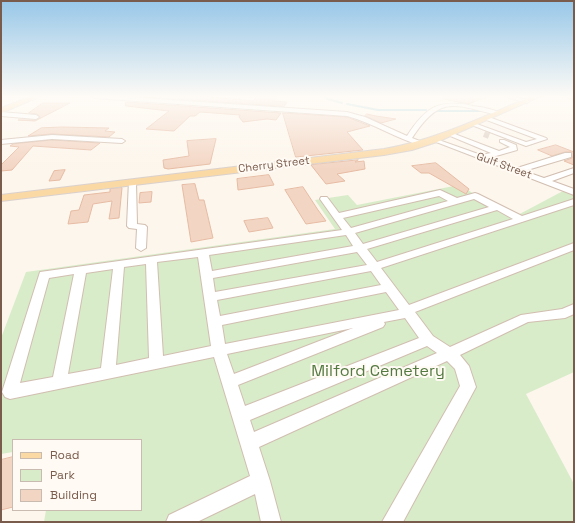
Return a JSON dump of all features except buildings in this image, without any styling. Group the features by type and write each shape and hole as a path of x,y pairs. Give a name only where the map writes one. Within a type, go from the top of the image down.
{"main road":[{"name":"Cherry Street","path":"1,198 384,152 423,144 480,120"}],"street":[{"path":"368,120 397,135 423,144"},
{"path":"408,139 421,120"},
{"path":"472,124 526,144 544,139 493,120"},
{"path":"464,128 514,146 511,150 482,157"},
{"path":"450,134 499,153"},
{"path":"1,142 52,137 122,141"},
{"name":"Gulf Street","path":"434,140 574,192"},
{"path":"518,170 568,155"},
{"path":"551,160 574,170"},
{"path":"544,180 574,170"},
{"path":"132,182 132,226 142,227 141,248"},
{"path":"336,216 440,193 454,201"},
{"path":"405,312 5,393 44,275 348,232 475,196 522,219"},
{"path":"324,199 405,312 428,340 449,354 462,366 468,386 392,522"},
{"path":"210,297 373,267 574,202"},
{"path":"206,276 360,248 498,207"},
{"path":"230,382 574,246"},
{"path":"202,253 220,350 261,481 271,522"},
{"path":"151,260 156,363"},
{"path":"108,373 119,265"},
{"path":"59,383 81,270"},
{"path":"214,322 388,288"},
{"path":"249,443 526,318 565,313 574,308"},
{"path":"240,416 428,340"},
{"path":"176,522 261,481"}],"green space":[{"name":"Milford Cemetery","path":"459,185 514,217 563,191 574,195 574,372 526,394 574,484 574,522 44,522 46,511 142,511 142,439 12,439 12,452 1,454 1,338 26,272 335,229 315,200 348,195 357,205"}],"tunnel":[{"path":"484,134 489,136"}]}
